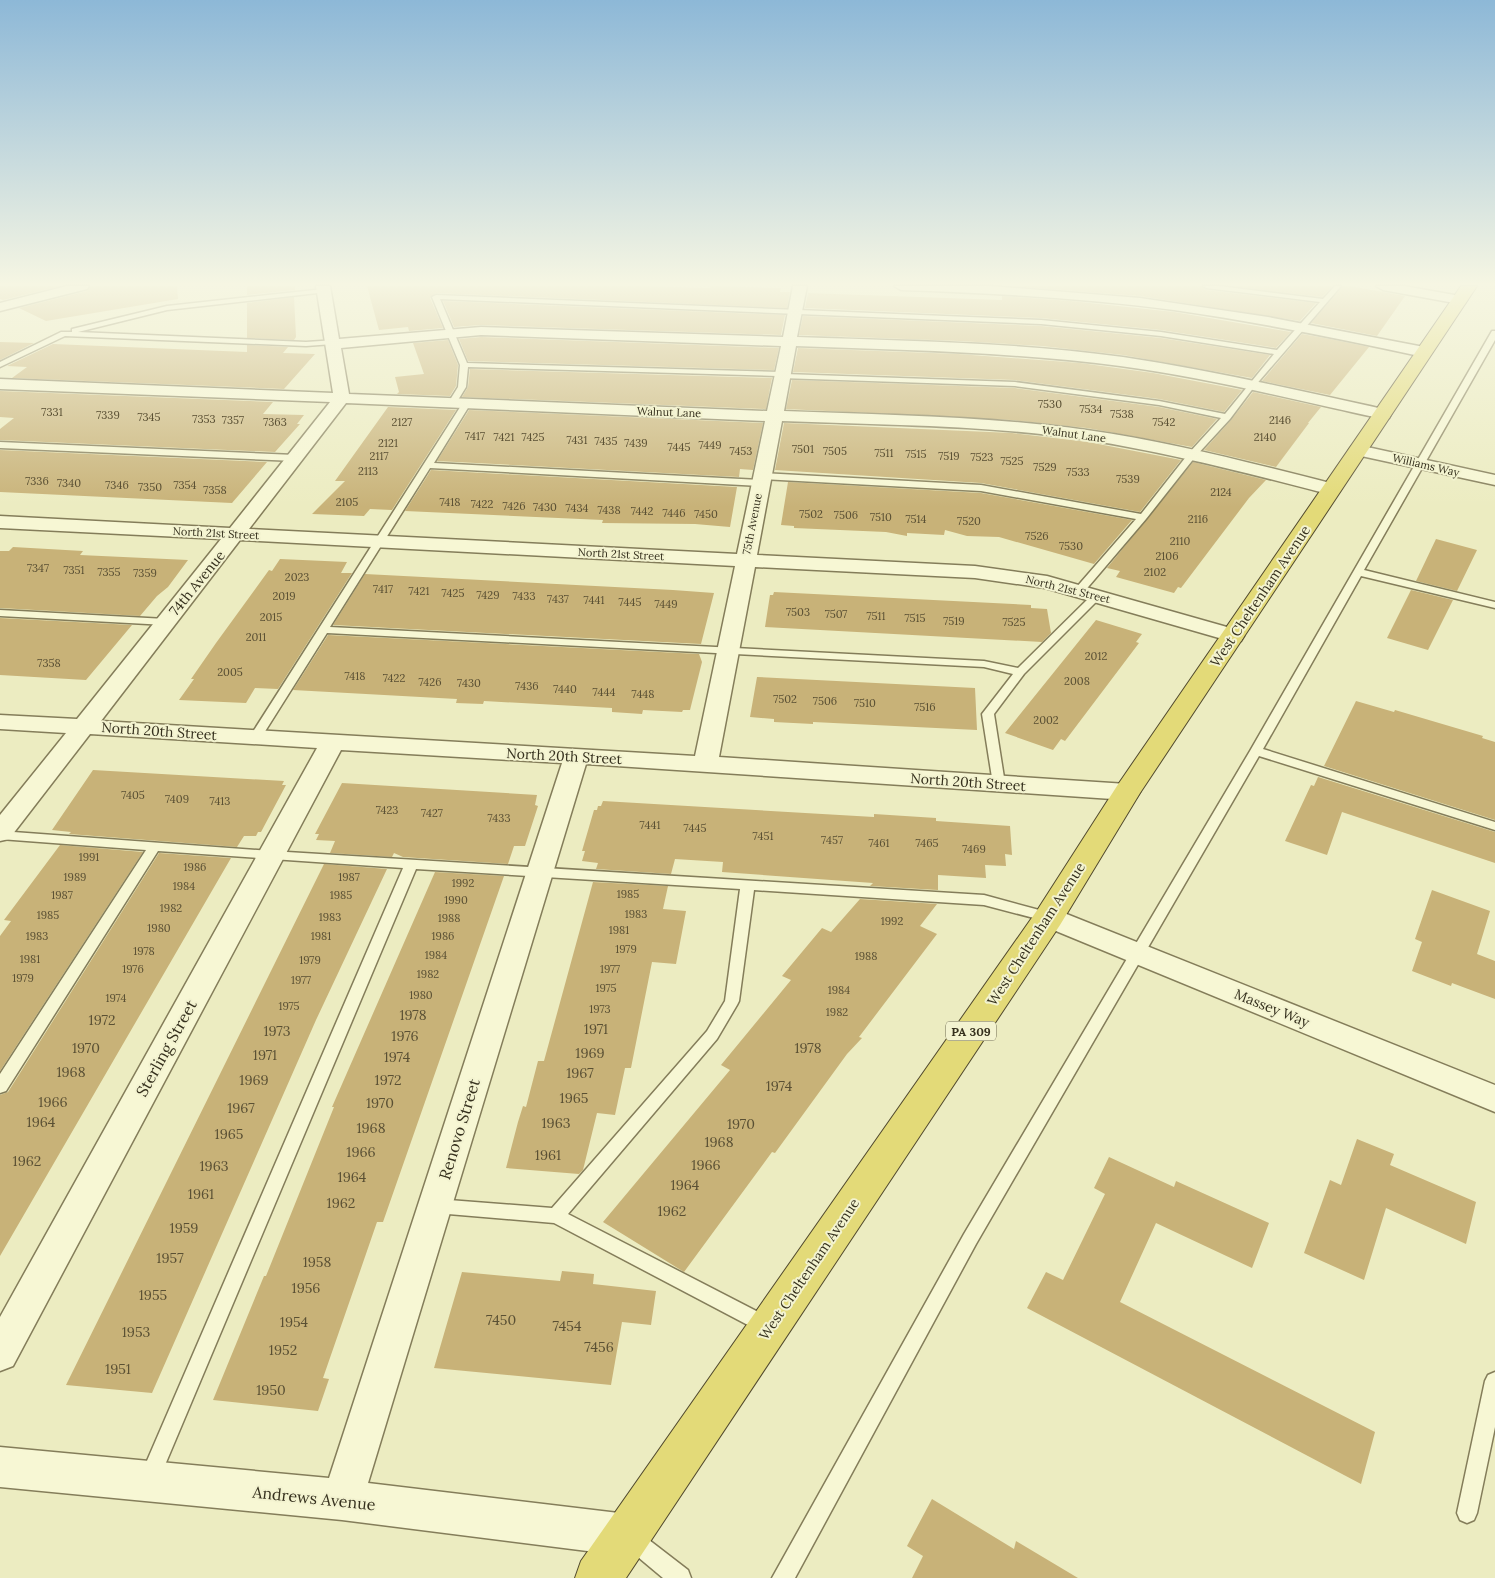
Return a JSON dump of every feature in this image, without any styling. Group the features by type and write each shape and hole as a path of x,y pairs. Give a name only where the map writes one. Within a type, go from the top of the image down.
{"highway":[{"name":"West Cheltenham Avenue","path":"598,1578 1049,917 1127,792 1419,360"}],"street":[{"path":"336,360 342,398"},
{"name":"75th Avenue","path":"706,764 785,360"},
{"path":"1103,360 1251,385 1383,414"},
{"name":"Walnut Lane","path":"0,384 994,425 1086,435 1192,455 1332,489"},
{"name":"74th Avenue","path":"2,829 342,398"},
{"name":"Williams Way","path":"1358,450 1495,480"},
{"name":"North 21st Street","path":"0,522 975,572 1047,582 1233,636"},
{"name":"North 20th Street","path":"0,722 706,764 1127,792"},
{"name":"Sterling Street","path":"0,1353 332,743"},
{"name":"Renovo Street","path":"342,1500 576,757"},
{"name":"Massey Way","path":"1049,917 1495,1099"},
{"name":"Andrews Avenue","path":"0,1467 342,1500 627,1535"}],"lane":[{"path":"255,738 427,465 459,403 464,365 462,360"},
{"path":"999,784 988,714 1020,672 1088,594 1143,517 1192,455 1227,417 1251,385 1274,360"},
{"path":"783,1578 970,1238 1256,751 1480,360"},
{"path":"464,365 1016,384 1159,403 1227,417"},
{"path":"0,445 295,458"},
{"path":"427,465 981,488 1143,517"},
{"path":"1359,572 1495,605"},
{"path":"0,613 166,622"},
{"path":"323,630 984,664 1020,672"},
{"path":"1256,751 1495,826"},
{"path":"2,829 154,846 271,855 984,900 1049,917"},
{"path":"0,1087 154,846"},
{"path":"148,1481 412,863"},
{"path":"556,1216 712,1034 732,1001 748,884"},
{"path":"435,1206 556,1216 769,1327"},
{"path":"1468,1513 1495,1381"},
{"path":"627,1535 680,1578"}],"building":[{"path":"20,360 310,360 284,389 12,378 27,367 7,366"},
{"path":"419,360 456,360 458,365 456,386 450,396 397,394 399,392 395,377 424,374"},
{"path":"467,360 776,360 774,370"},
{"path":"796,360 1034,360 1080,363 1153,373 1242,390 1224,412 1159,399 1015,380 793,372"},
{"path":"1149,360 1266,360 1252,378"},
{"path":"1280,360 1359,360 1330,395 1262,381"},
{"path":"470,369 772,378 766,409 462,397 468,387"},
{"path":"792,380 1015,388 1159,407 1217,419 1192,447 1087,428 1011,420 786,409"},
{"path":"0,391 273,402 263,414 304,415 297,424 300,424 275,452 0,440 0,429 14,418 0,417"},
{"path":"1253,392 1321,407 1276,467 1204,450"},
{"path":"388,407 456,410 392,510 370,509 364,516 312,514 345,481 335,481"},
{"path":"469,410 763,423 753,470 740,469 739,477 437,461"},
{"path":"784,423 1012,433 1088,442 1181,460 1140,512 981,483 775,470"},
{"path":"0,450 267,462 232,503 0,492"},
{"path":"1193,462 1266,480 1249,498 1181,588 1178,587 1174,593 1116,577 1120,571 1107,568"},
{"path":"431,470 737,487 730,527 695,524 602,523 603,520 405,511"},
{"path":"788,482 981,493 1132,520 1094,564 999,537 967,536 945,530 944,535 907,533 907,536 886,532 794,528 794,526 781,525"},
{"path":"1436,539 1477,550 1457,591 1416,581"},
{"path":"13,547 83,551 80,555 188,560 168,587 157,596 140,616 0,608 0,551 9,551"},
{"path":"280,559 347,562 341,573 352,573 278,689 255,688 246,703 179,700 216,643 269,570 272,571"},
{"path":"365,574 714,593 701,644 333,625"},
{"path":"1411,590 1453,600 1428,650 1387,638"},
{"path":"774,592 1031,605 1031,608 1047,609 1051,633 1042,642 765,627 770,595 773,595"},
{"path":"0,618 132,625 86,680 0,675"},
{"path":"1096,620 1142,634 1136,642 1139,643 1065,741 1061,739 1053,750 1005,733"},
{"path":"328,635 699,654 702,662 690,710 683,710 682,712 643,710 642,714 612,712 612,708 484,701 483,704 456,703 457,699 293,690"},
{"path":"757,677 975,688 977,730 813,722 813,724 774,722 774,719 750,717"},
{"path":"1356,701 1394,712 1395,710 1483,736 1482,738 1495,742 1495,820 1324,766"},
{"path":"93,770 284,781 282,785 286,785 261,832 258,832 256,836 244,836 237,847 69,834 71,832 52,830"},
{"path":"1318,777 1495,832 1495,863 1342,812 1327,855 1285,841 1311,785 1314,786"},
{"path":"342,783 537,795 535,805 538,806 525,846 514,846 508,864 403,857 394,853 392,857 330,853 335,841 316,840 319,834 315,834"},
{"path":"603,801 874,817 874,814 936,818 936,821 1010,826 1012,855 1005,854 1006,866 985,865 986,878 938,875 938,890 870,886 873,883 722,872 723,862 675,859 671,874 596,869 598,863 582,861 585,851 582,851 594,810 601,806"},
{"path":"60,845 143,852 0,1071 0,936 11,921 4,920"},
{"path":"159,853 231,858 0,1256 0,1095 8,1092"},
{"path":"324,864 387,869 316,1020 152,1393 66,1385"},
{"path":"435,872 504,876 383,1222 377,1222 323,1378 329,1379 318,1411 213,1400 264,1276 266,1276 334,1107 332,1107"},
{"path":"593,882 668,886 663,909 686,911 676,964 652,962 631,1068 625,1068 615,1115 597,1113 583,1170 579,1174 506,1168 523,1106 526,1107 538,1061 544,1061"},
{"path":"1432,890 1490,911 1477,954 1495,961 1495,999 1452,983 1451,986 1412,971 1422,942 1415,939"},
{"path":"860,899 937,904 920,926 937,934 859,1037 862,1038 847,1054 775,1153 772,1152 684,1272 603,1222 730,1070 721,1065 791,980 782,976 822,928 831,932"},
{"path":"1357,1139 1394,1154 1390,1165 1476,1202 1466,1244 1386,1208 1364,1280 1304,1253 1330,1180 1341,1185"},
{"path":"1109,1157 1174,1187 1176,1181 1269,1223 1252,1268 1156,1223 1120,1302 1375,1432 1361,1484 1027,1308 1046,1272 1063,1280 1105,1194 1094,1188"},
{"path":"562,1271 594,1274 593,1284 656,1291 651,1325 622,1322 611,1385 434,1368 462,1272 560,1281"},
{"path":"932,1499 1014,1549 1016,1541 1078,1578 912,1578 923,1556 907,1546"}]}
